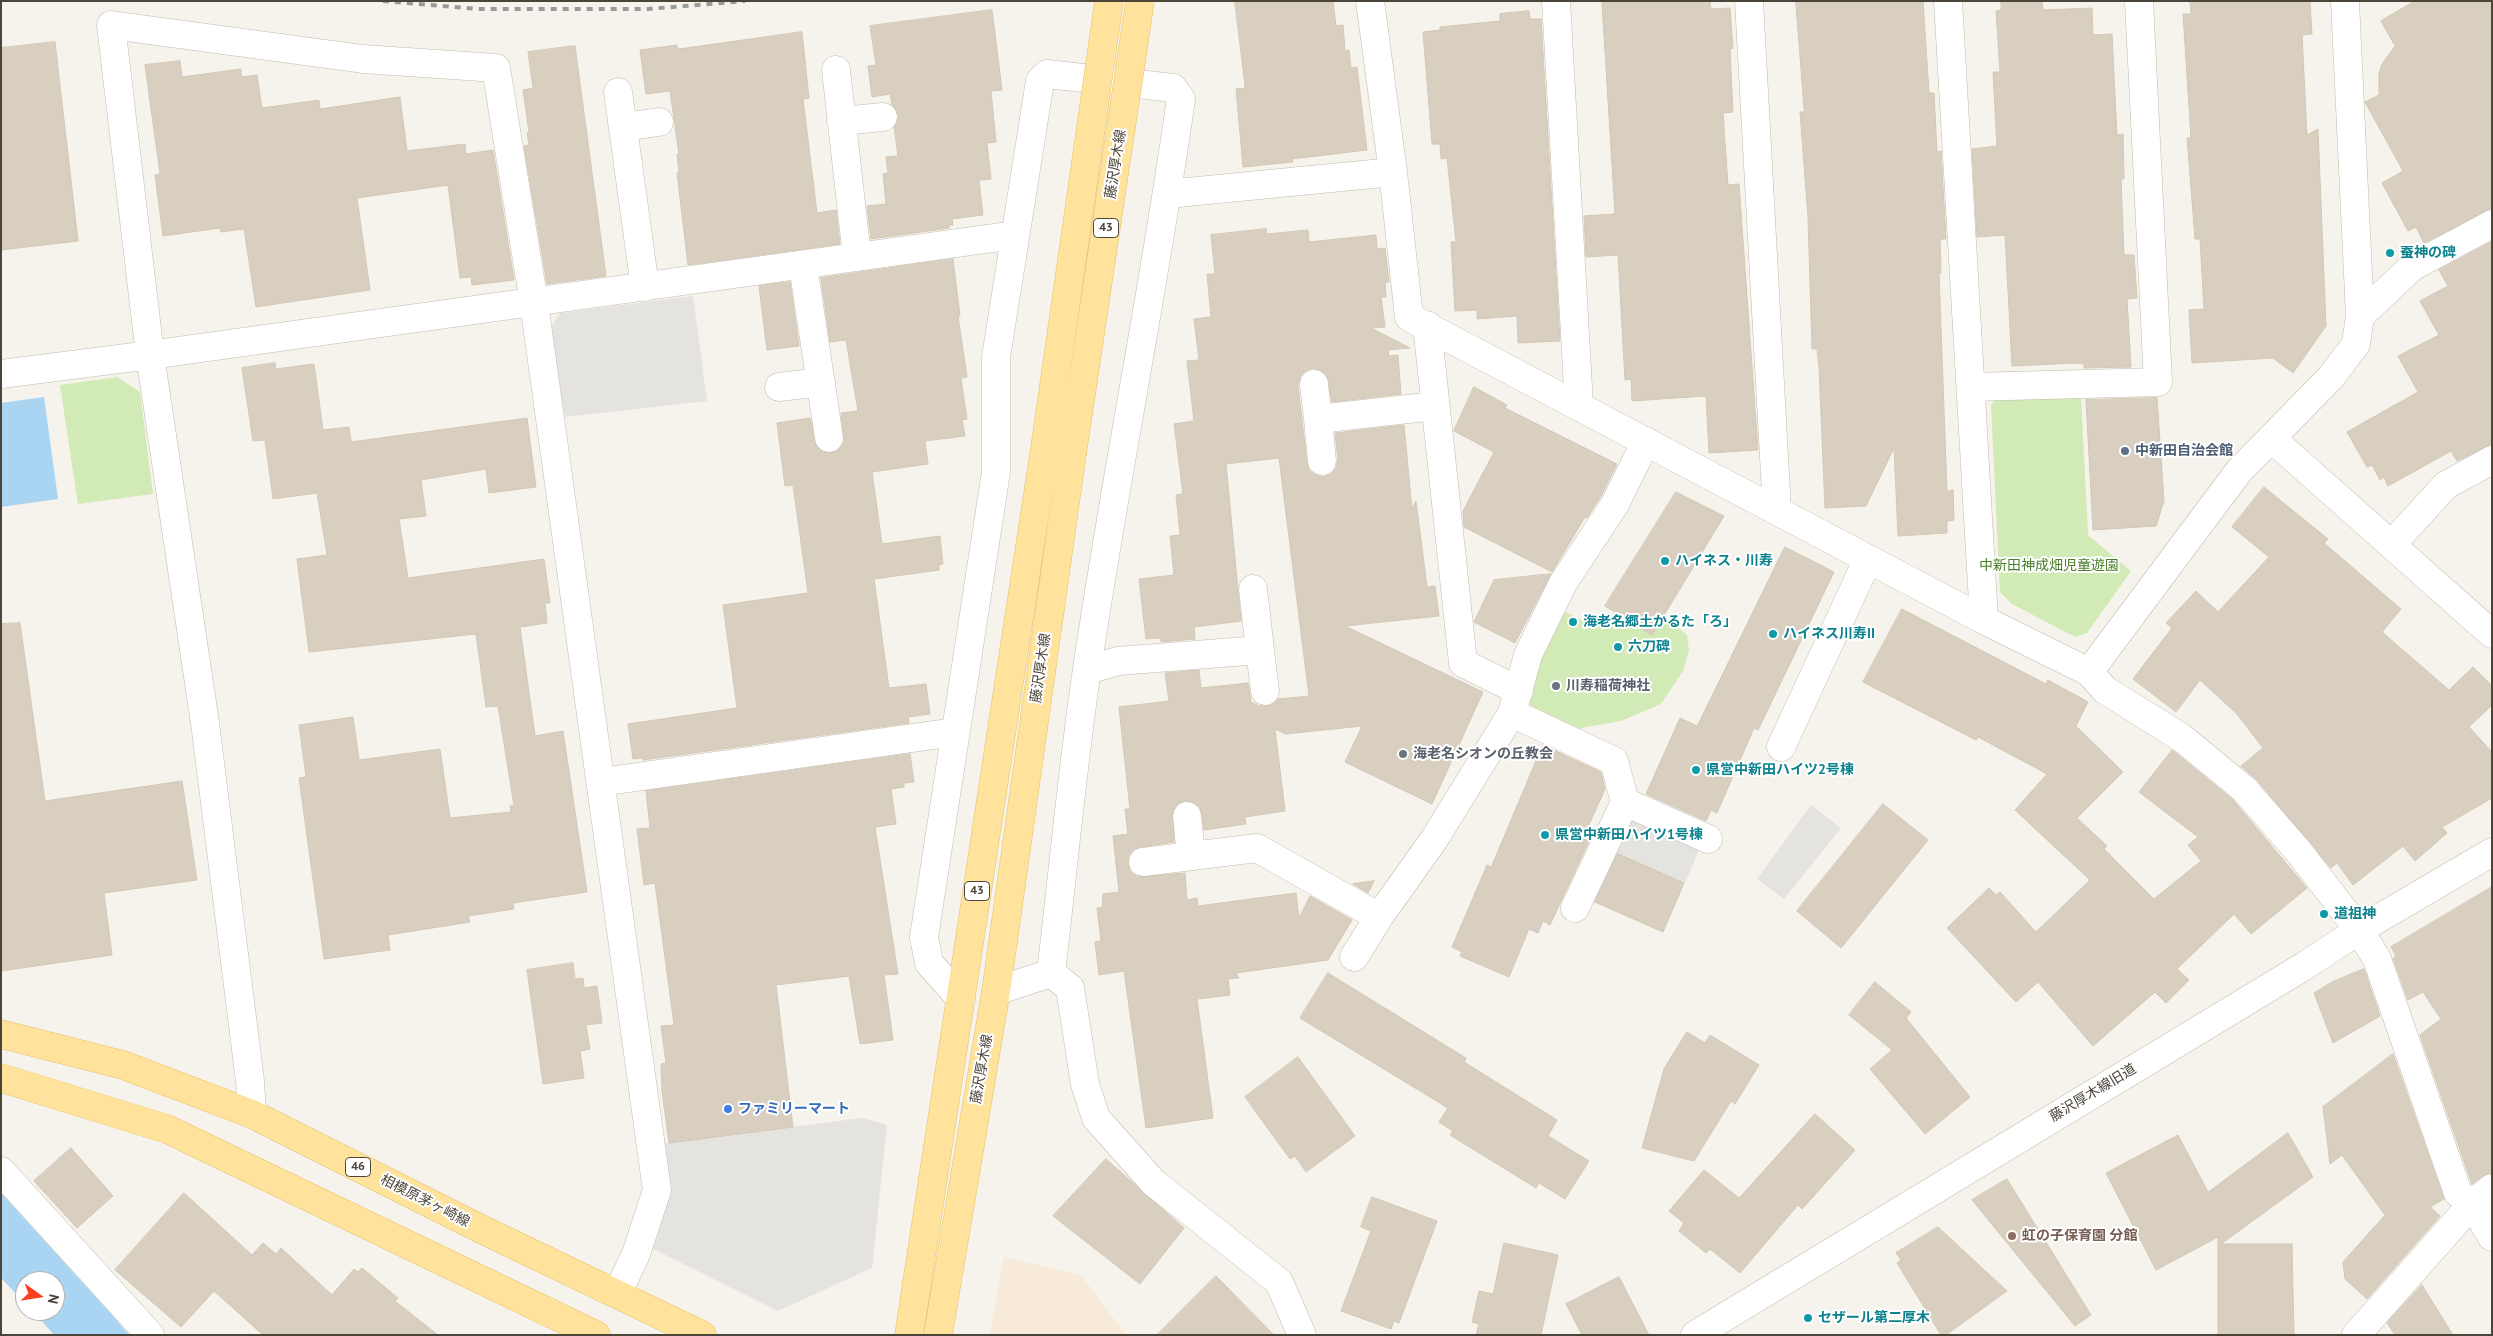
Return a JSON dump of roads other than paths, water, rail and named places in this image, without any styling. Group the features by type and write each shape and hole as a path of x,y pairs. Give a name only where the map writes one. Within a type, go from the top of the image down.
{"main road":[{"name":"藤沢厚木線","path":"909,1335 1045,448 1109,1"},
{"name":"藤沢厚木線","path":"938,1335 996,991 1072,454 1140,1"},
{"name":"相模原茅ヶ崎線","path":"1,1034 123,1065 252,1114 702,1335"},
{"path":"1,1078 167,1129 591,1334"}],"street":[{"path":"1370,1 1393,172 1409,317 1984,620 2089,672 2105,690 2182,738 2244,789 2299,852 2359,930 2377,959 2458,1192 2482,1196"},
{"path":"1556,1 1579,405"},
{"path":"1749,1 1777,511"},
{"path":"1948,1 1984,620"},
{"path":"1971,387 2158,382 2139,1"},
{"path":"2089,672 2239,471 2331,376 2356,344 2360,316 2345,1"},
{"path":"252,1114 205,723 150,355 111,25 363,59 496,68 534,303 602,782 657,1190 636,1254 617,1294"},
{"path":"836,70 856,257"},
{"path":"961,999 929,963 924,937 996,472 996,358 1040,81 1047,74 1172,88 1180,99 1167,194 1136,366 1087,670 1050,973"},
{"path":"618,92 645,287"},
{"path":"841,120 883,117"},
{"path":"623,128 659,122"},
{"path":"1167,194 1393,172"},
{"path":"2360,316 2412,267 2492,224"},
{"path":"1,374 534,303 1015,235"},
{"path":"803,265 829,438"},
{"path":"1427,325 1463,663 1515,702 1614,762 1625,802 1575,908"},
{"path":"779,387 820,382"},
{"path":"1314,384 1322,461"},
{"path":"1318,419 1436,406"},
{"path":"2271,438 2492,634"},
{"path":"1354,957 1379,917 1435,838 1515,702 1528,655 1563,583 1615,504 1646,441"},
{"path":"2392,544 2446,484 2492,460"},
{"path":"1781,747 1868,559"},
{"path":"1253,590 1265,691"},
{"path":"1087,670 1118,661 1260,650"},
{"path":"602,782 955,732"},
{"path":"1625,802 1708,839"},
{"path":"1187,816 1191,856"},
{"path":"1143,862 1257,848 1379,917"},
{"name":"藤沢厚木線旧道","path":"1695,1335 2306,965 2359,930 2492,852"},
{"path":"996,991 1050,973"},
{"path":"1050,973 1070,988 1085,1084 1096,1118 1153,1182 1279,1282 1302,1335"},
{"path":"1,1171 150,1335"},
{"path":"2482,1196 2492,1238"},
{"path":"2365,1331 2482,1196"}],"water":[{"path":"44,397 58,499 1,507 1,403"},
{"path":"1,1193 129,1335 54,1335 42,1321 65,1321 65,1271 15,1271 15,1293 1,1278"}],"railway":[{"path":"383,1 478,9 648,9 745,1"}],"place":[{"name":"蚕神の碑","path":"2390,253"},
{"name":"中新田自治会館","path":"2125,451"},
{"name":"ハイネス・川寿","path":"1665,561"},
{"name":"海老名郷土かるた「ろ」","path":"1573,622"},
{"name":"ハイネス川寿II","path":"1773,634"},
{"name":"六刀碑","path":"1618,647"},
{"name":"川寿稲荷神社","path":"1556,686"},
{"name":"海老名シオンの丘教会","path":"1403,754"},
{"name":"県営中新田ハイツ2号棟","path":"1696,770"},
{"name":"県営中新田ハイツ1号棟","path":"1545,835"},
{"name":"道祖神","path":"2324,914"},
{"name":"ファミリーマート","path":"728,1109"},
{"name":"虹の子保育園 分館","path":"2012,1236"},
{"name":"セザール第二厚木","path":"1808,1318"}],"park label":[{"name":"中新田神成畑児童遊園","path":"2049,566"}]}
